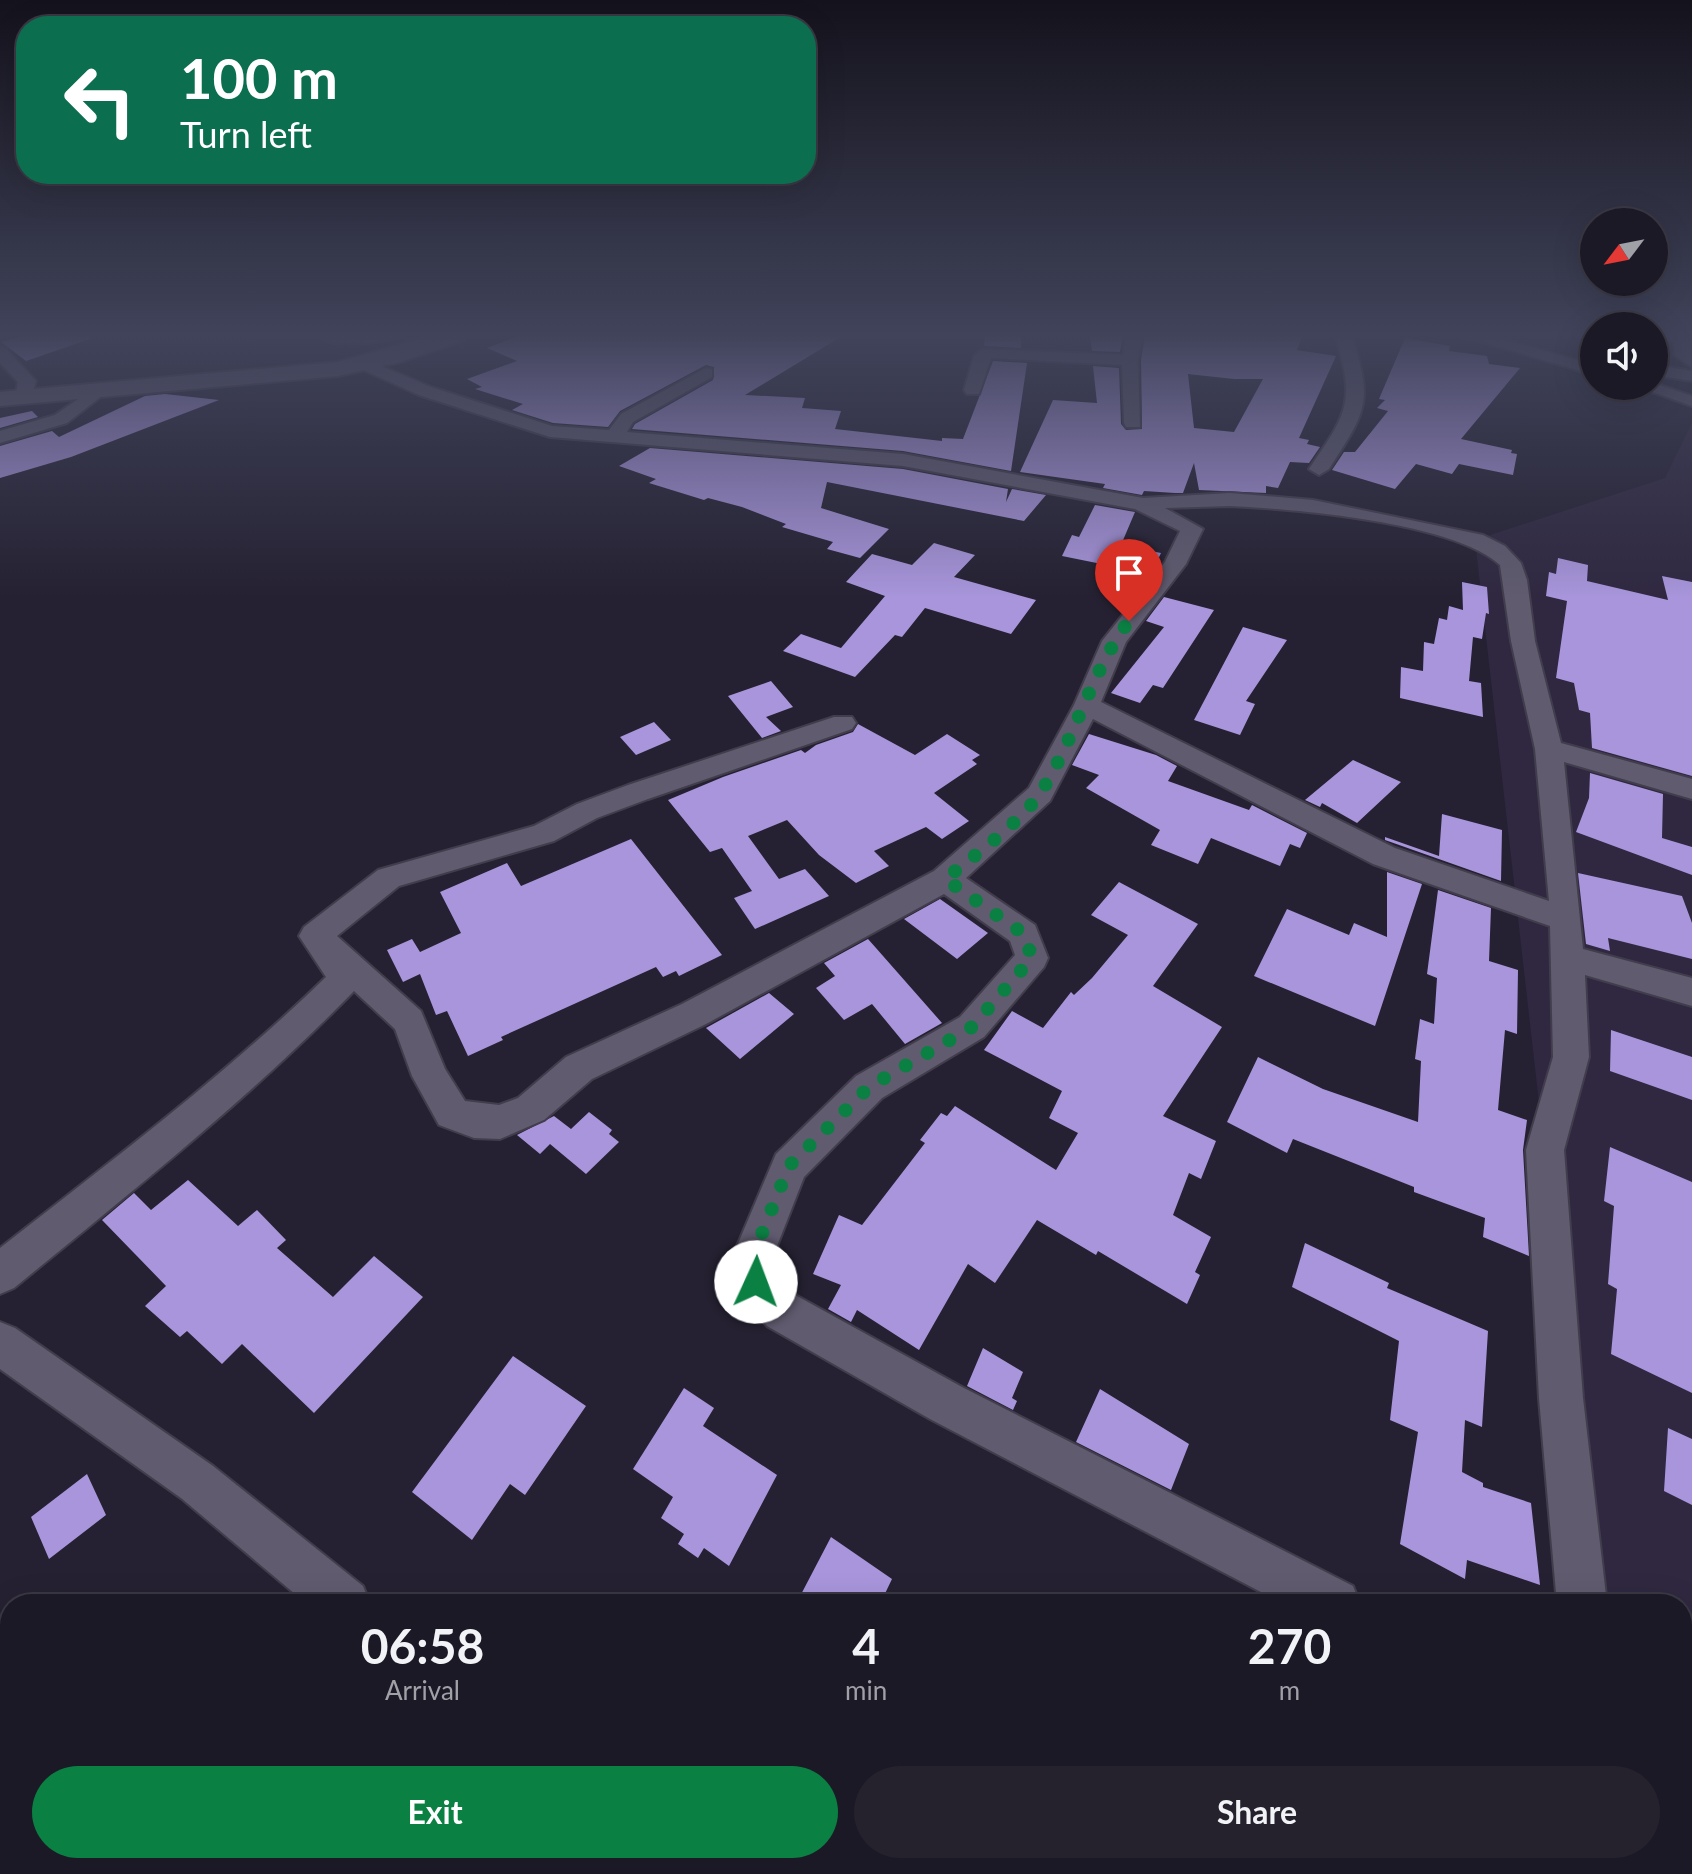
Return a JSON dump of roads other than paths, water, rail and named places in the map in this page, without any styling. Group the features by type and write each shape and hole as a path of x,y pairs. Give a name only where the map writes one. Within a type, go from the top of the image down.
{"street":[{"path":"0,437 49,422"},
{"path":"315,936 409,1021 430,1076 452,1113 474,1121 500,1122 531,1109 579,1068 604,1053 694,1014 945,879 1040,794 1087,705 1114,641 1175,564 1192,529 1182,521 1141,504 903,460 614,436 517,422"},
{"path":"614,436 624,422"},
{"path":"1319,469 1348,422"},
{"path":"1141,504 1172,500 1310,506 1475,540 1497,551 1510,563 1516,580 1523,641 1549,749 1566,919 1571,1057 1545,1150 1561,1398 1581,1594"},
{"path":"1087,705 1384,856 1566,919"},
{"path":"315,936 389,878 544,834 587,811 638,792 843,723"},
{"path":"1549,749 1692,789"},
{"path":"945,879 1024,934 1032,958 972,1027 869,1087 789,1166 757,1246 756,1282 782,1311 946,1403 1316,1594"},
{"path":"0,1274 195,1117 287,1037 345,979 315,936"},
{"path":"1567,957 1692,992"},
{"path":"0,1343 197,1482 333,1594"}]}
